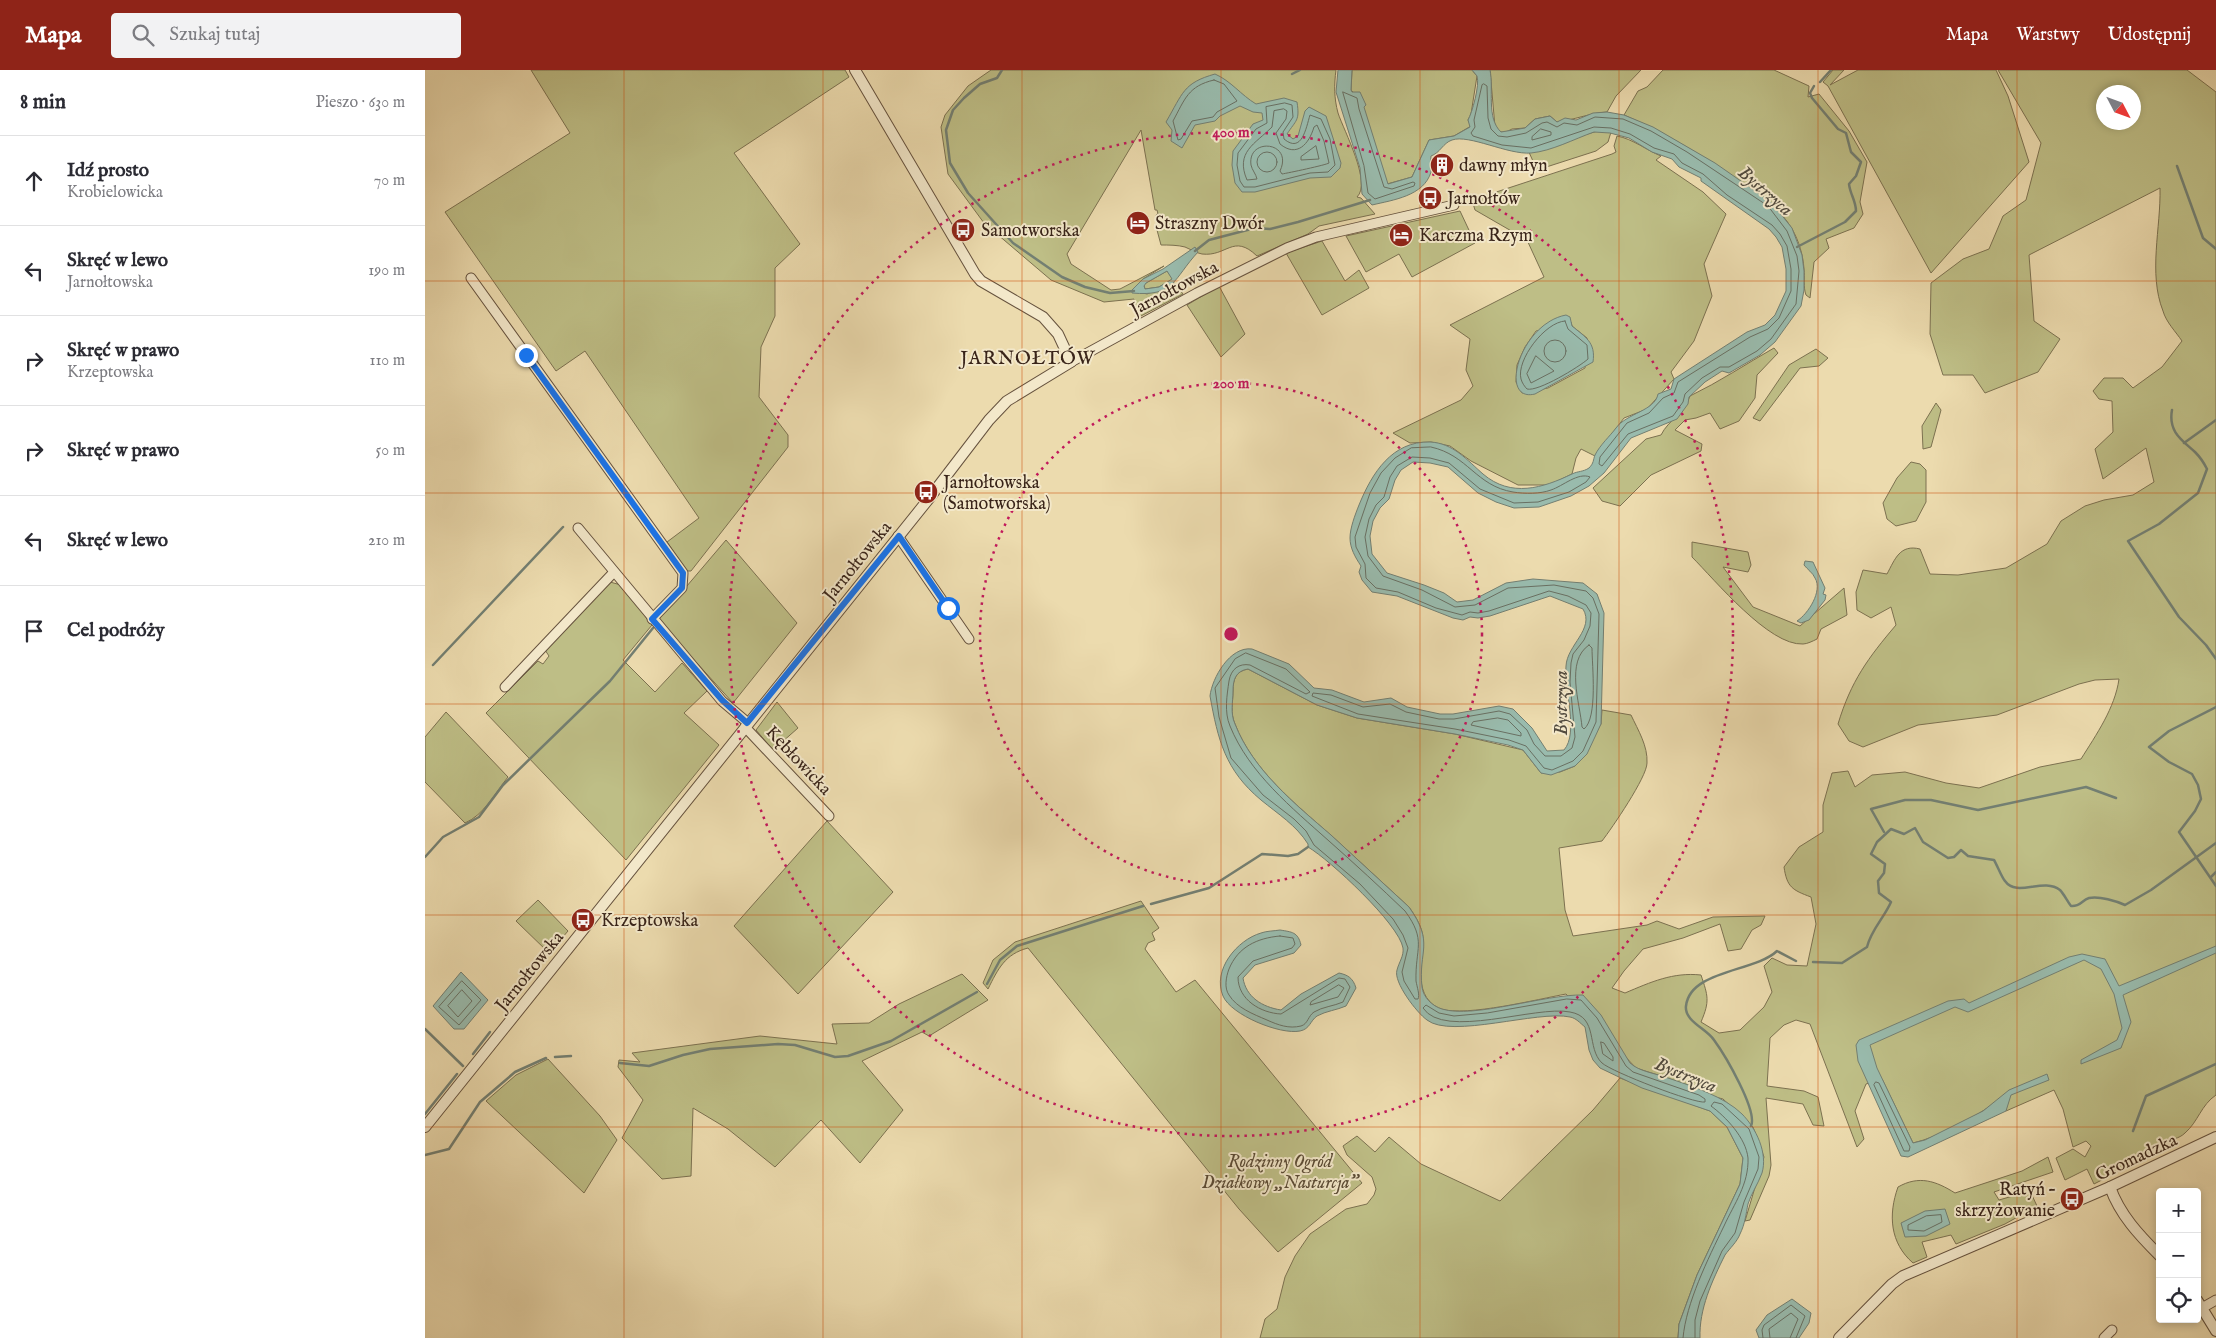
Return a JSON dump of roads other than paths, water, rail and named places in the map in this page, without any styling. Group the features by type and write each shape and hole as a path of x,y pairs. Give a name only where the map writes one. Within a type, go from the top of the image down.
{"street":[{"path":"855,70 975,274 981,281 1035,312 1052,325 1071,362"},
{"name":"Jarnołtowska","path":"425,1127 899,536 997,410 1019,392 1071,362 1197,293 1287,248 1315,237 1454,205"},
{"path":"471,278 683,573 682,588 652,619"},
{"path":"578,528 652,619 746,725"},
{"path":"899,536 969,639"},
{"path":"505,688 614,572"},
{"name":"Kębłowicka","path":"746,725 829,816"},
{"name":"Gromadzka","path":"1839,1338 1892,1284 1903,1276 2110,1187 2216,1137"},
{"path":"2110,1187 2115,1200 2127,1219 2156,1252"},
{"path":"2201,1304 2216,1300"},
{"path":"2201,1306 2216,1331"},
{"path":"2104,1338 2112,1330"}],"water":[{"path":"1338,70 1352,70 1351,90 1352,92 1360,92 1366,105 1364,107 1388,184 1412,177 1429,140 1454,136 1470,127 1468,120 1475,99 1478,80 1472,70 1490,70 1492,111 1496,126 1501,132 1525,128 1535,119 1550,116 1557,122 1565,118 1576,120 1593,113 1607,112 1624,115 1653,127 1715,163 1771,202 1792,228 1802,255 1804,290 1801,306 1775,342 1760,355 1729,373 1722,371 1705,382 1689,397 1688,404 1677,419 1631,438 1604,473 1589,486 1571,496 1539,507 1514,508 1478,493 1448,467 1413,462 1401,470 1395,480 1389,499 1380,508 1373,521 1370,536 1372,554 1387,573 1444,593 1457,602 1473,600 1506,583 1533,579 1583,583 1597,594 1604,613 1601,724 1587,754 1575,766 1551,775 1541,773 1523,750 1455,734 1357,718 1317,705 1248,669 1238,674 1233,687 1233,720 1243,741 1264,771 1276,785 1409,907 1417,920 1423,939 1421,974 1422,987 1426,998 1438,1008 1472,1011 1549,998 1583,995 1601,1015 1630,1063 1643,1070 1708,1093 1727,1102 1742,1114 1752,1126 1762,1149 1762,1173 1749,1200 1739,1237 1725,1255 1711,1285 1704,1306 1700,1338 1678,1338 1679,1324 1697,1275 1740,1184 1743,1158 1727,1127 1710,1111 1642,1088 1600,1068 1593,1060 1589,1050 1585,1027 1572,1018 1556,1016 1538,1017 1455,1027 1439,1025 1427,1020 1412,1004 1399,982 1397,970 1403,948 1399,937 1377,909 1347,878 1308,847 1308,844 1298,831 1261,800 1239,777 1231,766 1220,740 1210,696 1218,672 1230,658 1244,649 1252,649 1289,664 1314,688 1332,690 1364,702 1391,698 1407,707 1440,714 1453,714 1499,706 1513,709 1532,728 1547,751 1564,750 1568,742 1571,722 1566,666 1571,651 1586,623 1583,609 1550,596 1490,616 1470,617 1463,620 1453,618 1397,596 1372,592 1362,580 1359,572 1361,566 1350,542 1352,526 1364,493 1385,461 1394,453 1417,443 1430,442 1446,445 1494,481 1516,488 1527,488 1550,483 1589,468 1595,455 1621,423 1652,404 1658,394 1671,389 1674,379 1747,332 1765,325 1775,315 1786,291 1786,269 1782,247 1769,229 1701,181 1701,178 1679,167 1672,159 1652,152 1629,138 1610,133 1594,132 1555,147 1531,153 1511,151 1468,140 1452,140 1431,156 1431,172 1422,187 1407,196 1372,205 1362,194 1360,168 1336,92"},
{"path":"1215,74 1226,80 1256,104 1284,98 1297,102 1298,117 1287,134 1293,139 1298,136 1305,111 1309,107 1326,116 1341,163 1340,168 1331,177 1310,178 1255,192 1242,192 1235,183 1232,165 1233,151 1253,124 1263,120 1262,113 1253,112 1240,106 1220,116 1215,121 1195,125 1182,148 1171,141 1172,130 1166,122 1181,96 1196,81"},
{"path":"1195,247 1198,252 1172,284 1165,289 1157,292 1132,293 1132,290 1143,279 1163,269","holes":["1167,271 1172,279 1159,287 1145,289 1144,286"]},
{"path":"1566,315 1570,317 1572,326 1589,341 1593,349 1593,362 1535,394 1524,394 1518,387 1516,375 1519,361 1526,346 1536,332 1550,321"},
{"path":"1805,561 1813,562 1825,588 1823,594 1826,595 1825,600 1809,620 1801,623 1797,621 1810,608 1817,589 1814,576 1804,565"},
{"path":"1280,930 1294,933 1301,945 1294,953 1255,965 1243,978 1251,996 1261,1004 1281,1010 1301,994 1339,973 1350,978 1356,988 1346,1006 1317,1016 1306,1029 1300,1031 1269,1027 1246,1016 1228,1003 1223,996 1220,986 1224,966 1229,957 1243,942 1263,932"},
{"path":"2216,946 2216,953 2123,995 2131,1022 2121,1048 2081,1064 2081,1060 2117,1040 2122,1028 2114,994 2101,969 2084,960 1968,1012 1955,1007 1870,1045 1877,1068 1913,1143 1925,1140 1983,1111 2009,1090 2047,1074 2049,1080 2011,1095 2006,1111 1908,1157 1901,1156 1858,1061 1856,1045 1859,1040 1948,1001 1964,999 1969,1003 2069,957 2082,954 2105,959 2119,986"},
{"path":"461,972 488,1000 464,1029 454,1029 433,1006"},
{"path":"1945,1209 1950,1224 1926,1236 1905,1237 1901,1223 1925,1211"},
{"path":"1792,1299 1811,1313 1809,1323 1799,1338 1759,1338 1756,1330 1767,1315"}],"waterway":[{"path":"1002,70 997,78 980,84 953,110 946,130 950,163 968,193 1013,243 1062,277 1085,287 1110,293 1134,291"},
{"path":"1292,74 1300,70"},
{"path":"1820,82 1831,70"},
{"path":"1797,247 1845,222 1856,211 1849,184 1856,176 1861,162 1851,152 1846,133 1838,129 1812,98 1810,93 1814,86"},
{"path":"2177,166 2203,238 2216,249"},
{"path":"1195,251 1209,240 1255,228 1270,229 1370,200"},
{"path":"2172,410 2171,418 2174,430 2199,456 2207,469 2198,493 2159,524 2128,541 2179,617 2206,645 2216,659"},
{"path":"2184,443 2216,420"},
{"path":"433,665 563,527"},
{"path":"425,857 443,837 479,817 503,785 610,681 653,628"},
{"path":"2216,707 2169,731 2149,747 2169,762 2192,774 2198,785 2201,799 2195,811 2179,832 2216,886"},
{"path":"1884,832 1871,809 1905,800 1931,800 1978,810 2086,787 2116,798"},
{"path":"1813,962 1842,963 1867,947 1871,935 1891,902 1879,893 1878,881 1884,873 1885,864 1871,854 1877,842 1891,829 1904,834 1915,828 1923,842 1948,858 1954,857 1961,850 1968,856 1994,860 2010,886 2016,888 2053,887 2060,890 2071,906 2077,905 2089,898 2108,899 2125,905 2151,890 2216,843"},
{"path":"1151,904 1209,888 1262,854 1288,856 1298,854 1308,847"},
{"path":"2211,877 2216,872"},
{"path":"987,984 1000,960 1017,946 1143,906"},
{"path":"1751,1126 1750,1108 1732,1070 1711,1036 1689,1016 1686,1006 1690,994 1699,985 1711,978 1767,958 1777,951 1796,961"},
{"path":"620,1063 649,1066 710,1049 778,1044 795,1045 835,1057 848,1056 891,1041 977,992"},
{"path":"425,1029 463,1066"},
{"path":"473,1054 490,1032"},
{"path":"555,1057 571,1056"},
{"path":"425,1155 449,1149 480,1102 515,1072 546,1058"},
{"path":"2133,1131 2146,1096 2216,1064"},
{"path":"425,1114 457,1074"}],"place":[{"name":"dawny młyn","path":"1442,165"},
{"name":"Jarnołtów","path":"1430,198"},
{"name":"Straszny Dwór","path":"1138,223"},
{"name":"Samotworska","path":"963,230"},
{"name":"Karczma Rzym","path":"1401,235"},
{"name":"Jarnołtowska (Samotworska)","path":"926,492"},
{"name":"Krzeptowska","path":"583,920"},
{"name":"Ratyń – skrzyżowanie","path":"2072,1199"}],"district":[{"name":"JARNOŁTÓW","path":"1028,357"}],"water label":[{"name":"Bystrzyca","path":"1766,190"},
{"name":"Bystrzyca","path":"1560,703"},
{"name":"Bystrzyca","path":"1686,1074"}],"park label":[{"name":"Rodzinny Ogród Działkowy „Nasturcja”","path":"1280,1171"}]}
